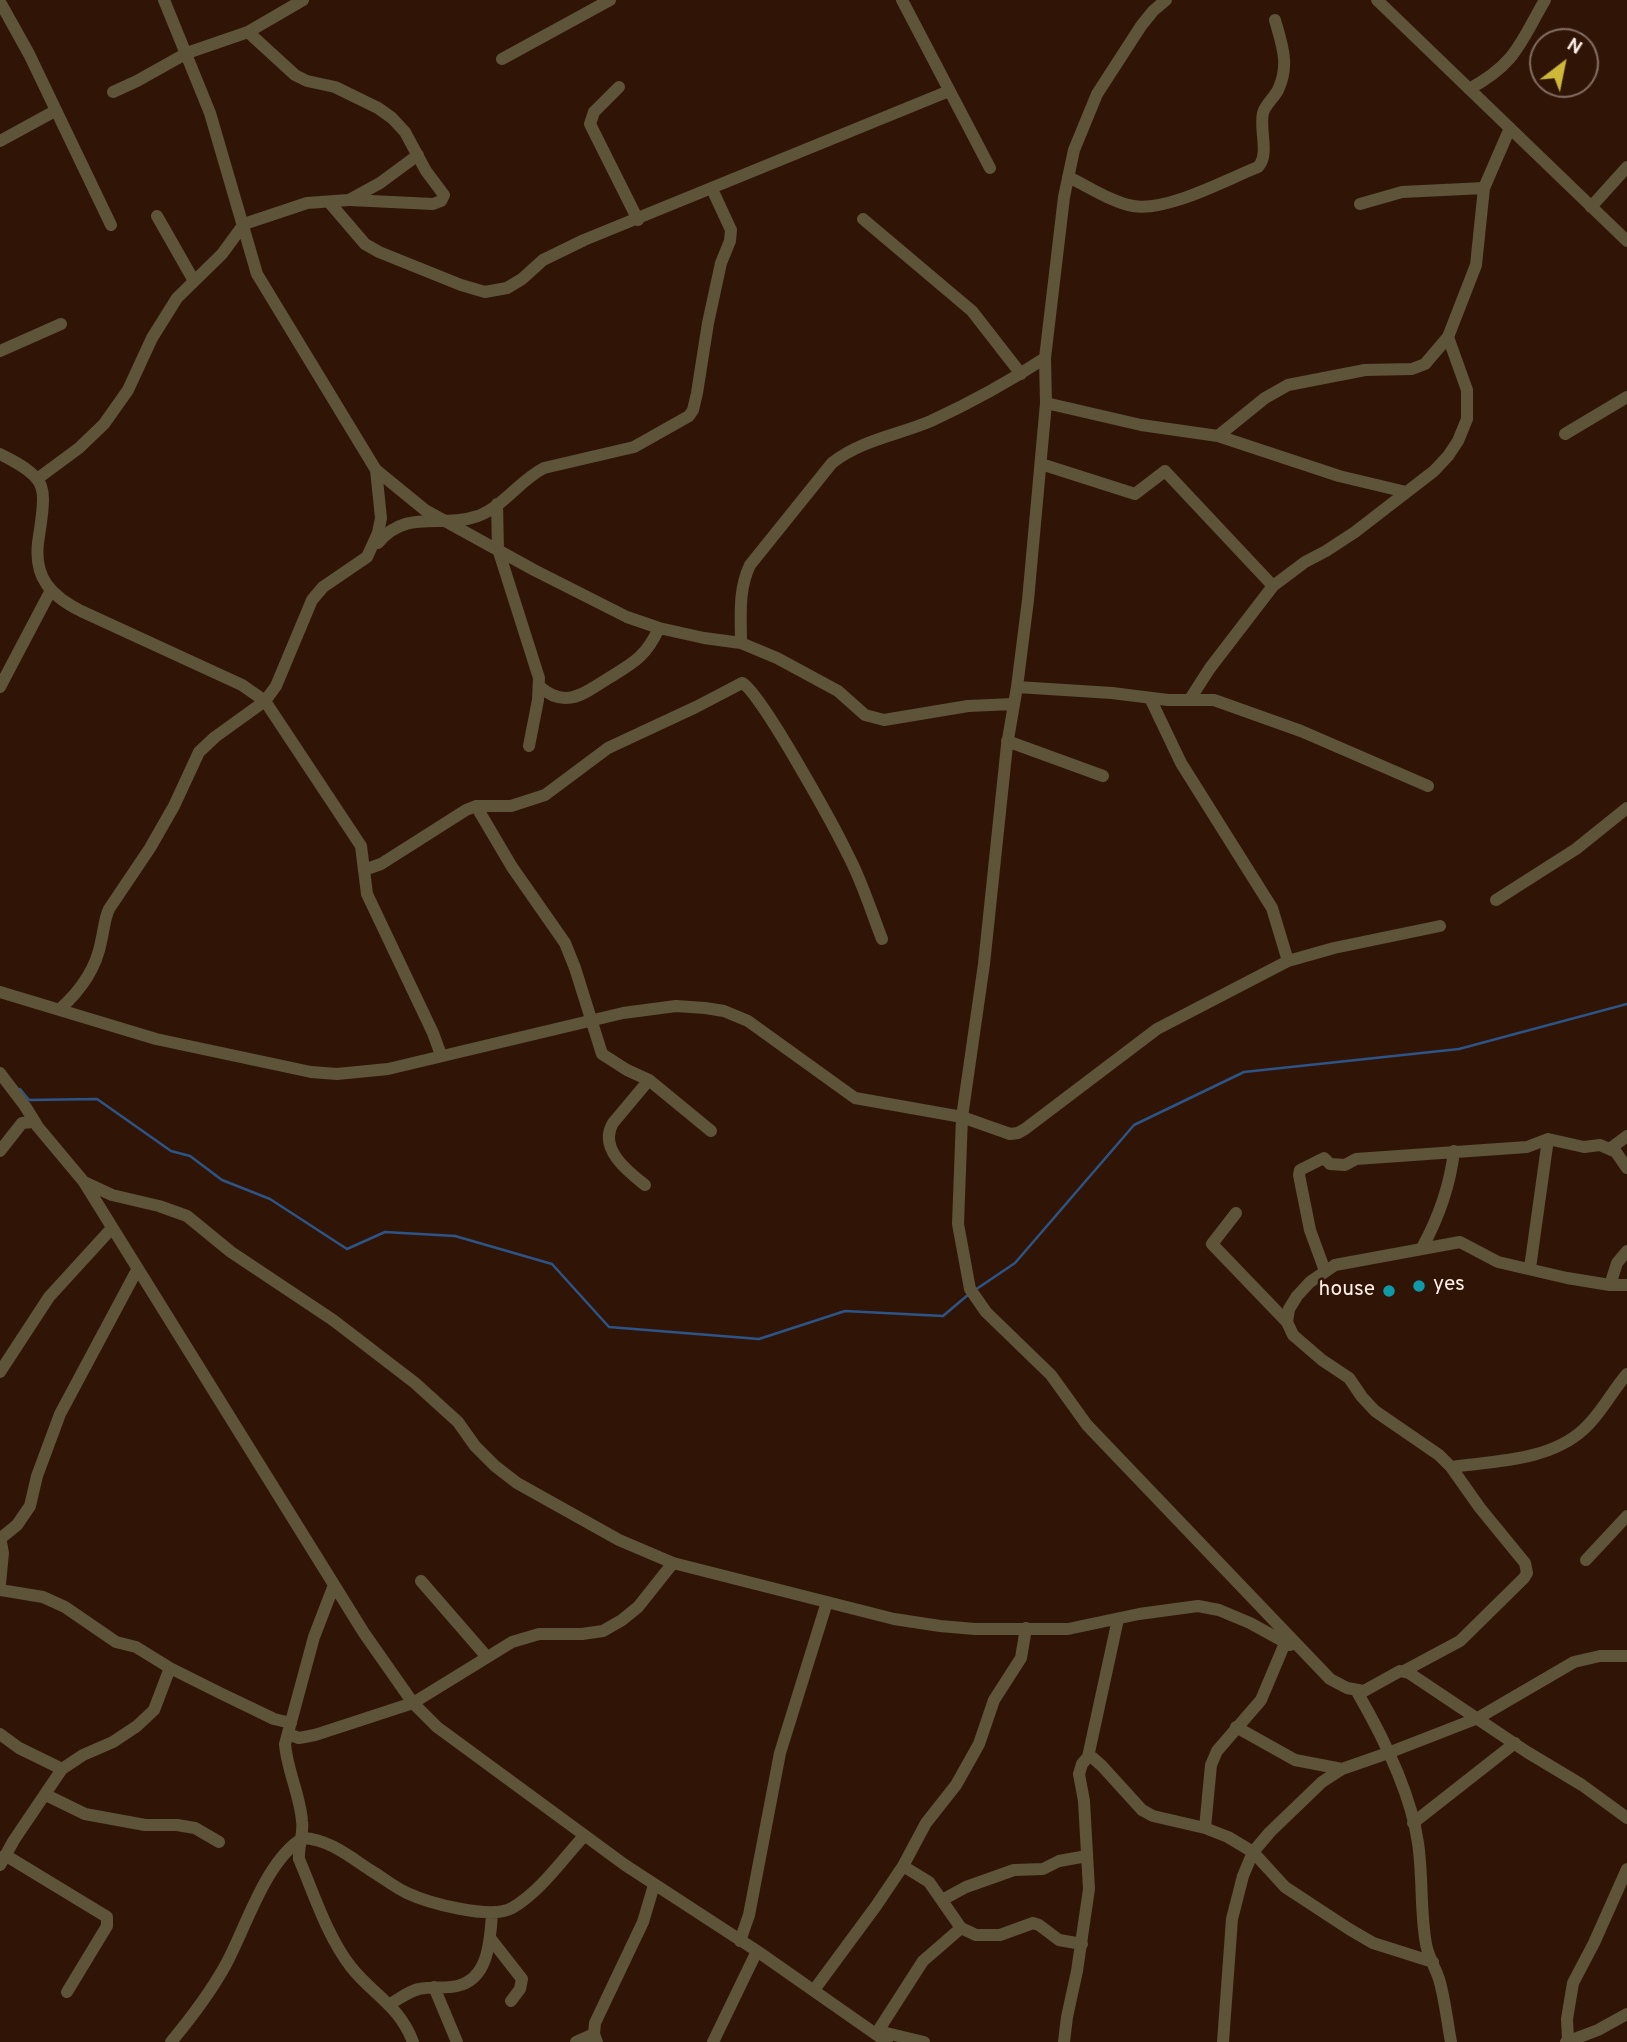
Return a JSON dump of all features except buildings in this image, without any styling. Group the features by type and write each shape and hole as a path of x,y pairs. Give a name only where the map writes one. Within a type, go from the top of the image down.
{"street":[{"path":"164,0 210,113 257,274 376,470 425,510 626,617 659,628 741,643 777,658 838,691 865,715 884,720 968,705 1013,704"},
{"path":"113,92 187,53 248,32 303,0"},
{"path":"502,59 610,0"},
{"path":"902,0 990,168"},
{"path":"1166,0 1141,26 1097,94 1074,150 1064,197 1045,358 1046,403 1028,600 1007,741 984,964 961,1117 958,1224 970,1289 986,1312 1051,1375 1087,1425 1300,1650 1330,1679 1364,1691 1460,1641 1527,1573 1522,1559 1451,1467 1439,1455 1375,1411 1349,1378 1300,1342 1287,1322 1212,1244 1236,1213"},
{"path":"1377,0 1627,241"},
{"path":"1469,89 1499,71 1517,52 1545,0"},
{"path":"0,2 29,54 111,225"},
{"path":"1068,177 1125,204 1152,207 1172,202 1258,167 1263,156 1263,115 1278,91 1285,73 1286,59 1275,20"},
{"path":"37,479 79,448 104,424 128,390 162,320 194,281 222,254 244,224 307,203 349,200 433,204 441,201 444,195 426,171 405,132 378,108 335,87 307,81 295,75 248,32"},
{"path":"619,87 594,111 590,124 638,220"},
{"path":"329,202 365,244 448,280 485,292 507,288 522,279 543,260 584,240 949,91"},
{"path":"0,141 55,111"},
{"path":"1218,436 1265,398 1288,386 1365,369 1412,369 1425,364 1448,337 1476,265 1484,188 1510,128"},
{"path":"349,200 380,183 418,155"},
{"path":"1591,207 1627,167"},
{"path":"1360,204 1402,192 1484,188"},
{"path":"60,1009 76,995 87,979 99,952 104,919 150,848 200,752 215,737 265,701 276,686 312,600 323,587 367,557 387,531 402,523 449,523 478,516 497,504 532,474 544,468 634,447 682,420 694,410 721,263 731,236 731,230 712,189"},
{"path":"157,216 194,281"},
{"path":"863,219 972,312 1021,374"},
{"path":"0,351 61,324"},
{"path":"1189,699 1273,586 1305,562 1355,532 1434,471 1448,456 1467,419 1467,390 1448,337"},
{"path":"741,643 741,594 743,580 750,565 832,463 864,444 931,421 1021,374 1045,358"},
{"path":"1565,434 1627,397"},
{"path":"1046,403 1141,425 1218,436 1339,476 1406,492"},
{"path":"0,454 37,479 43,492 37,546 43,579 50,592 62,602 242,685 265,701 361,846 367,894 433,1033 440,1055"},
{"path":"1041,464 1135,494 1165,471 1273,586"},
{"path":"367,557 378,533 381,518 376,470"},
{"path":"497,504 498,549 512,587 539,686 529,746"},
{"path":"0,687 50,592"},
{"path":"539,686 566,699 580,696 634,664 650,646 659,628"},
{"path":"364,870 381,864 466,810 476,806 511,806 545,795 608,748 696,708 736,684 746,683 773,722 850,857 882,939"},
{"path":"1017,687 1150,698 1214,700 1301,731 1428,786"},
{"path":"1150,698 1181,763 1272,908 1288,961"},
{"path":"1007,741 1102,776"},
{"path":"476,806 512,866 565,943 602,1054 619,1066 649,1080 711,1131"},
{"path":"1496,900 1576,849 1627,808"},
{"path":"0,992 156,1039 311,1072 337,1074 367,1072 623,1013 676,1006 724,1011 748,1021 855,1098 961,1117 1010,1134 1018,1133 1157,1029 1288,961 1334,948 1440,926"},
{"path":"0,1073 20,1098 34,1122 84,1182 263,1474 364,1633 413,1703 438,1727 584,1836 757,1951 887,2042"},
{"path":"645,1185 625,1170 611,1147 608,1131 649,1080"},
{"path":"0,1152 22,1123 34,1122"},
{"path":"1611,1148 1627,1136"},
{"path":"1530,1268 1548,1139"},
{"path":"1325,1271 1310,1230 1299,1185 1300,1170 1324,1158 1330,1164 1345,1165 1356,1160 1527,1147 1548,1139 1584,1147 1600,1145 1611,1148 1627,1168"},
{"path":"1422,1248 1445,1199 1454,1151"},
{"path":"84,1182 113,1195 187,1216 232,1252 332,1320 415,1383 458,1422 475,1446 495,1466 517,1483 619,1540 673,1563 894,1619 975,1629 1068,1629 1198,1606 1219,1610 1250,1623 1300,1650"},
{"path":"0,1372 49,1297 112,1228"},
{"path":"1287,1322 1289,1309 1297,1296 1325,1271 1350,1262 1460,1242 1498,1262 1567,1278 1627,1285"},
{"path":"1611,1284 1617,1264 1627,1251"},
{"path":"0,1584 3,1553 0,1537 17,1525 30,1506 37,1476 66,1401 137,1270"},
{"path":"1451,1467 1521,1458 1568,1440 1584,1430 1627,1374"},
{"path":"1586,1560 1627,1516"},
{"path":"0,1590 43,1597 65,1606 116,1642 136,1647 170,1668 274,1719 288,1734 299,1738 413,1703 512,1642 539,1633 582,1634 603,1631 638,1607 673,1563"},
{"path":"421,1581 487,1657"},
{"path":"334,1585 314,1637 288,1734 286,1760 302,1818 303,1838 298,1851 299,1859 341,1952 352,1969 390,2004 408,2029 413,2042"},
{"path":"740,1941 749,1915 779,1753 827,1602"},
{"path":"1064,2042 1090,1889 1084,1801 1079,1774 1082,1763 1088,1758 1118,1619"},
{"path":"814,1990 903,1866 917,1836 956,1784 979,1744 988,1713 1004,1681 1021,1658 1026,1628"},
{"path":"1205,1828 1211,1765 1217,1751 1261,1700 1285,1643"},
{"path":"1223,2042 1232,1919 1243,1876 1253,1852 1322,1782 1342,1769 1478,1718 1574,1662 1600,1656 1627,1656"},
{"path":"67,1992 107,1926 107,1917 2,1860 62,1769 82,1755 113,1742 137,1726 154,1710 170,1668"},
{"path":"1404,1671 1582,1785 1627,1818"},
{"path":"1356,1690 1405,1793 1418,1842 1426,1946 1440,1982 1451,2042"},
{"path":"274,1719 288,1734"},
{"path":"1236,1727 1295,1760 1342,1769"},
{"path":"0,1734 19,1748 62,1769"},
{"path":"1413,1823 1515,1743"},
{"path":"1088,1758 1093,1758 1102,1766 1142,1810 1153,1816 1205,1828 1228,1837 1253,1852 1284,1887 1349,1929 1373,1942 1433,1962"},
{"path":"46,1795 85,1814 145,1825 195,1828 219,1842"},
{"path":"171,2042 224,1967 268,1877 282,1855 303,1838 317,1839 331,1845 407,1893 492,1914 509,1910 528,1897 584,1836"},
{"path":"942,1900 966,1886 1014,1871 1043,1869 1059,1861 1087,1856"},
{"path":"903,1866 929,1882 961,1928 976,1935 1000,1935 1033,1923 1040,1925 1059,1940 1082,1944"},
{"path":"1624,2020 1576,2040 1567,2041 1567,2019 1573,1983 1627,1869"},
{"path":"576,2042 595,2038 595,2023 643,1922 654,1885"},
{"path":"390,2004 416,1989 457,1987 473,1978 484,1963 492,1914"},
{"path":"876,2032 923,1962 961,1928"},
{"path":"490,1938 522,1979 520,1989 510,2001"},
{"path":"713,2042 757,1951"},
{"path":"434,1987 457,2042"},
{"path":"876,2032 924,2042"}],"waterway":[{"path":"975,1290 1015,1263 1134,1125 1244,1072 1459,1049 1627,1004"},
{"path":"20,1089 29,1100 97,1099 171,1151 190,1156 222,1180 270,1199 347,1249 385,1232 455,1236 552,1264 609,1327 759,1339 845,1311 943,1316 969,1294"}],"place":[{"name":"yes","path":"1419,1286"},
{"name":"house","path":"1389,1291"}]}
